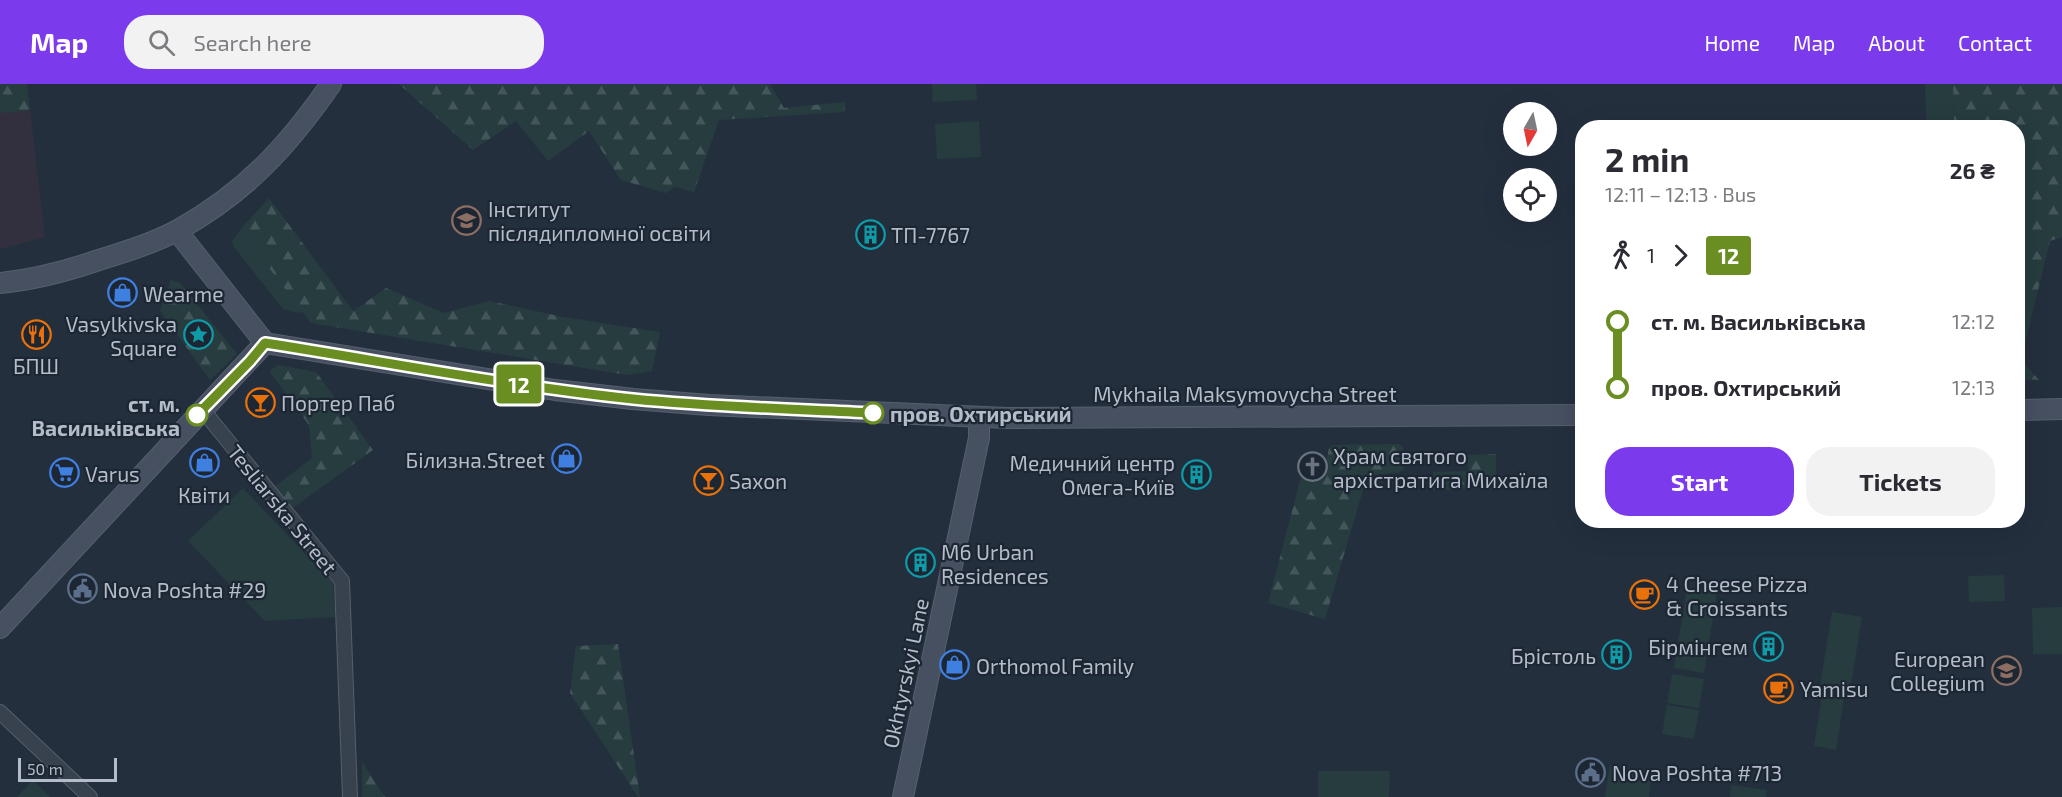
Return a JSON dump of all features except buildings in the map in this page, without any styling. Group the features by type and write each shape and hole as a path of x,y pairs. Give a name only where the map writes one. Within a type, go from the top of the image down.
{"main road":[{"path":"0,283 15,282 71,269 177,231 221,203 274,158 302,126 332,84"},
{"path":"0,628 265,343 177,231"},
{"name":"Mykhaila Maksymovycha Street","path":"265,343 555,390 709,405 979,417 1308,418 1575,415"},
{"path":"2025,410 2062,409"},
{"name":"Okhtyrskyi Lane","path":"903,797 979,438 979,417"}],"street":[{"name":"Tesliarska Street","path":"204,408 210,420 342,580 350,797"},
{"path":"0,712 90,797"}],"shaded area":[{"path":"0,84 27,84 45,237 0,249"}],"green space":[{"path":"0,84 27,84 30,110 0,113"},
{"path":"399,84 770,84 784,108 845,102 845,112 719,120 694,192 675,187 666,193 621,180 589,131 548,161 516,121 473,150"},
{"path":"932,84 976,84 977,100 933,102"},
{"path":"1925,84 1953,84 1954,120 1926,119"},
{"path":"1953,84 2062,84 2062,237 2050,241 2025,344 2025,120 1954,120"},
{"path":"979,121 981,157 937,159 935,124"},
{"path":"269,198 353,311 386,288 444,313 489,301 563,317 660,332 652,371 627,375 311,323 240,230"},
{"path":"240,230 303,312 296,313 283,309 233,246 232,241"},
{"path":"171,280 180,283 237,354 210,380 160,311"},
{"path":"2025,364 2039,380 2025,380"},
{"path":"278,365 316,372 373,450 290,510 272,489 312,458 309,425 269,371"},
{"path":"1400,444 1403,448 1404,470 1397,473 1371,475 1365,483 1325,619 1268,603 1306,458 1327,458 1332,445"},
{"path":"1496,454 1496,489 1433,490 1433,472 1468,471 1468,455"},
{"path":"243,488 333,583 335,617 265,621 188,541"},
{"path":"2004,575 2005,601 1969,602 1968,576"},
{"path":"1687,588 1717,593 1704,673 1674,668"},
{"path":"2062,607 2062,654 2033,654 2032,608"},
{"path":"1832,612 1862,617 1849,697 1819,692"},
{"path":"618,644 640,797 570,693 576,646"},
{"path":"1672,674 1704,679 1699,708 1667,703"},
{"path":"1822,695 1844,699 1836,750 1814,746"},
{"path":"1667,705 1699,710 1694,739 1662,734"},
{"path":"362,762 385,797 362,797"},
{"path":"1610,765 1652,772 1649,797 1605,797"},
{"path":"1318,771 1390,771 1389,797 1318,797"},
{"path":"33,780 50,797 17,797"},
{"path":"1731,785 1767,790 1766,797 1730,797"}],"bus line":[{"name":"12","path":"197,415 265,343 555,390 633,399 873,413"}],"place":[{"name":"Інститут післядипломної освіти","path":"467,220"},
{"name":"ТП-7767","path":"870,234"},
{"name":"Wearme","path":"122,293"},
{"name":"БПШ","path":"36,334"},
{"name":"Vasylkivska Square","path":"198,335"},
{"name":"Портер Паб","path":"260,402"},
{"name":"пров. Охтирський","path":"873,413"},
{"name":"ст. м. Васильківська","path":"197,415"},
{"name":"Білизна.Street","path":"566,459"},
{"name":"Квіти","path":"204,463"},
{"name":"Храм святого архістратига Михаїла","path":"1312,467"},
{"name":"Varus","path":"64,473"},
{"name":"Медичний центр Омега-Київ","path":"1196,474"},
{"name":"Saxon","path":"708,480"},
{"name":"M6 Urban Residences","path":"920,563"},
{"name":"Nova Poshta #29","path":"82,589"},
{"name":"4 Cheese Pizza & Croissants","path":"1645,595"},
{"name":"Бірмінгем","path":"1769,646"},
{"name":"Брістоль","path":"1617,655"},
{"name":"Orthomol Family","path":"955,665"},
{"name":"European Collegium","path":"2006,670"},
{"name":"Yamisu","path":"1779,688"},
{"name":"Nova Poshta #713","path":"1591,772"}]}
